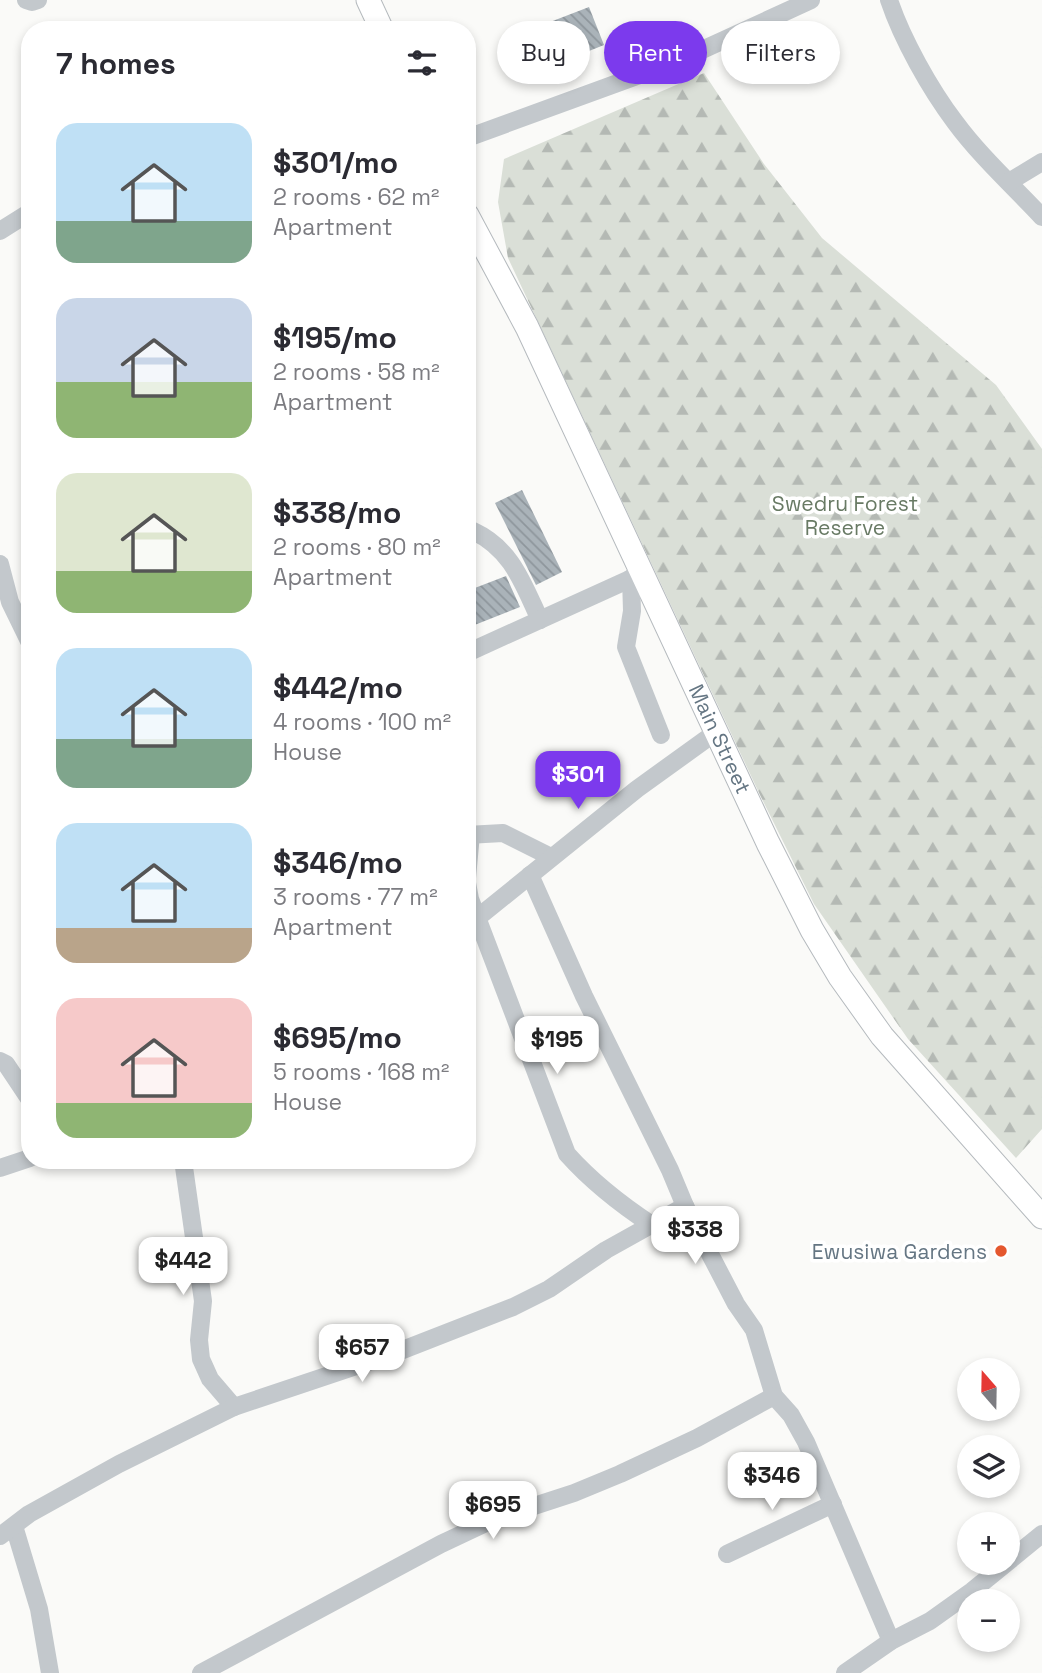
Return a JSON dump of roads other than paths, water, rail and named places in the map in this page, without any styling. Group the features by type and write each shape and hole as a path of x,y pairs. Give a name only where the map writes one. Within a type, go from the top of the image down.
{"main road":[{"path":"368,0 378,21"},
{"name":"Main Street","path":"476,232 527,327 607,496 636,576 716,732 812,930 840,977 882,1036 1042,1217"}],"street":[{"path":"26,0 38,0"},
{"path":"476,135 678,61 811,0"},
{"path":"889,0 917,62 955,122 1042,217"},
{"path":"1009,183 1042,162"},
{"path":"0,231 21,218"},
{"path":"476,532 491,539 513,564 540,620"},
{"path":"0,564 5,602 21,628"},
{"path":"476,649 636,576"},
{"path":"636,576 626,647 661,734"},
{"path":"476,919 637,789 716,732"},
{"path":"476,835 503,833 551,857"},
{"path":"530,875 584,996 685,1206 736,1304 754,1331 774,1396 791,1415 801,1433 891,1642"},
{"path":"476,932 567,1154 589,1179 621,1205 652,1225"},
{"path":"0,1061 6,1064 21,1086"},
{"path":"0,1168 21,1161"},
{"path":"184,1169 203,1301 199,1340 201,1359 210,1379 234,1407"},
{"path":"50,1673 39,1609 7,1531 29,1514 234,1407 395,1353 513,1307 549,1289 606,1250 685,1206"},
{"path":"201,1673 441,1544 494,1519 574,1493 620,1474 697,1438 774,1396"},
{"path":"727,1554 833,1504"},
{"path":"845,1673 962,1599 1042,1534"}],"place":[{"name":"Ewusiwa Gardens","path":"1001,1251"}],"park label":[{"name":"Swedru Forest Reserve","path":"845,515"}]}
